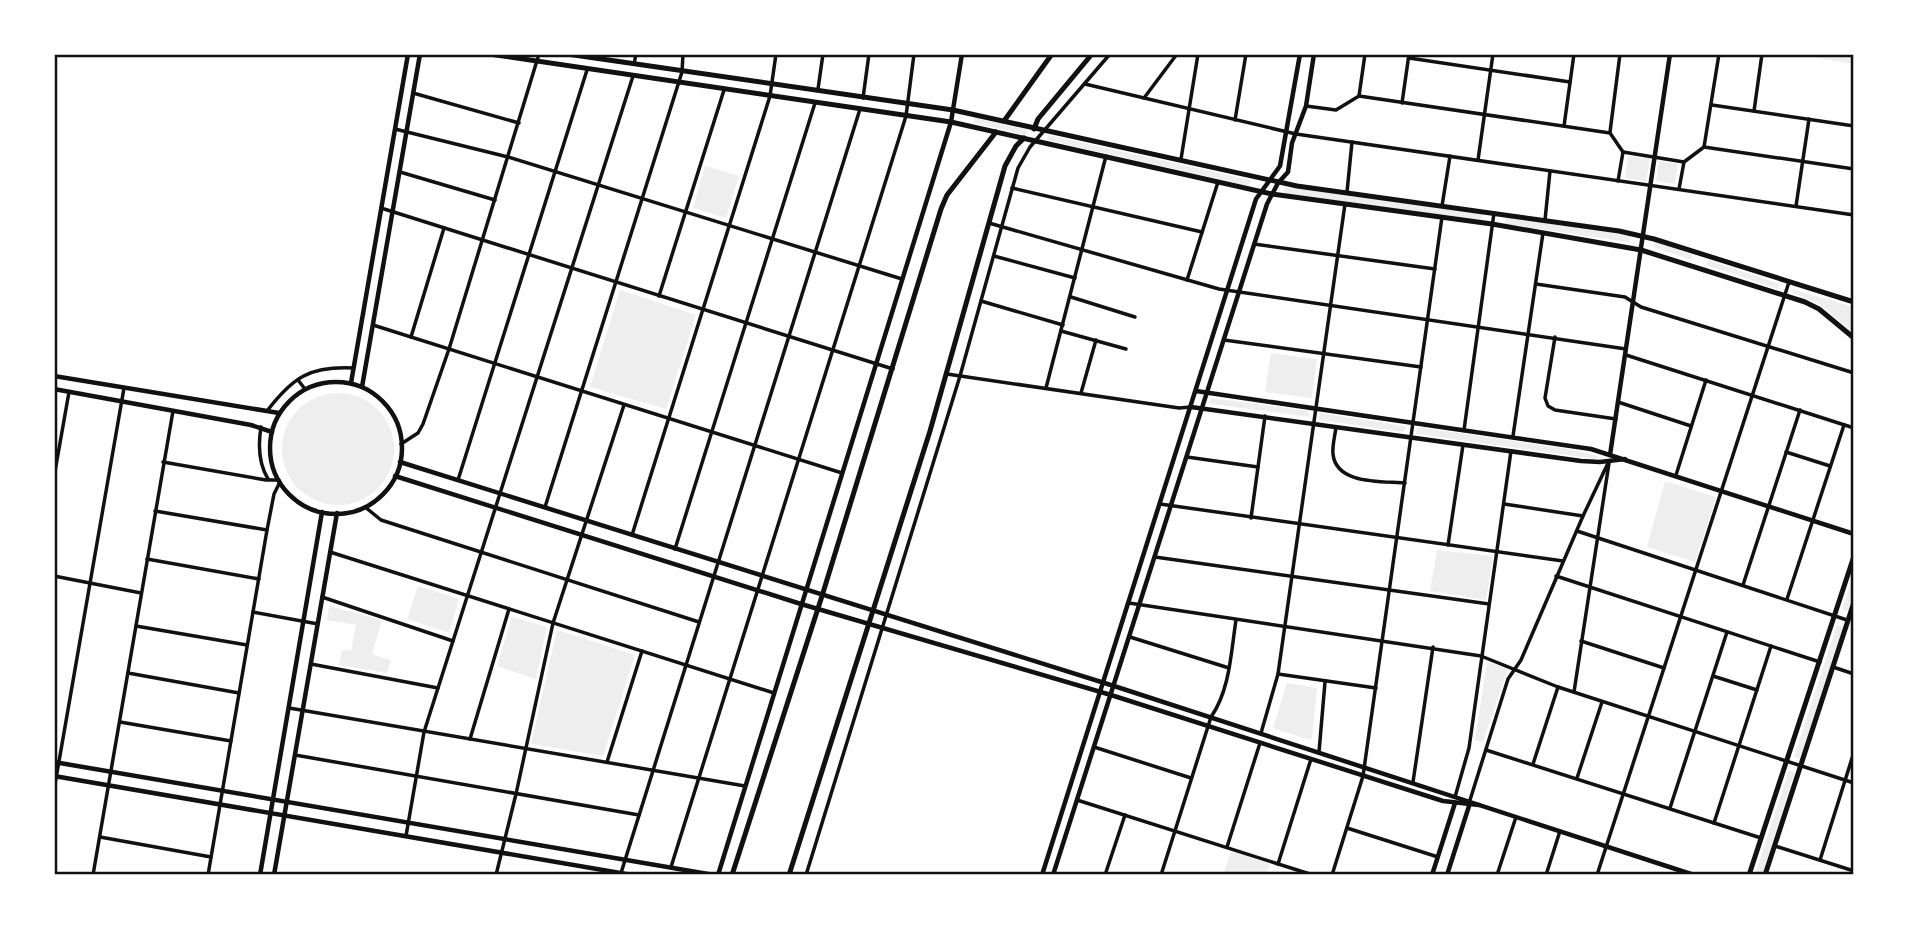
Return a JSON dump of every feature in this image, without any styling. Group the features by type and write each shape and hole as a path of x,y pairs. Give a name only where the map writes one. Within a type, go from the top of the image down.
{"main road":[{"path":"489,54 951,122 1272,194 1492,224 1641,250 1701,267 1819,309 1854,338"},
{"path":"567,54 953,110 1270,182 1643,236 1854,302"},
{"path":"1004,121 1052,54"},
{"path":"1034,129 1038,119 1092,54"},
{"path":"732,875 947,195 996,132"},
{"path":"789,875 947,374 1005,166 1016,146 1024,138"},
{"path":"1701,267 1705,256"},
{"path":"1749,875 1854,556"},
{"path":"1765,875 1833,667 1851,621 1854,602"}],"street":[{"path":"351,383 408,54"},
{"path":"362,387 420,54"},
{"path":"401,444 418,433 423,424 449,349 539,54"},
{"path":"634,64 636,54"},
{"path":"545,508 682,72 683,54"},
{"path":"632,536 770,96 776,54"},
{"path":"818,91 823,54"},
{"path":"863,97 869,54"},
{"path":"671,867 906,116 914,54"},
{"path":"57,762 716,875 904,280 951,122 962,54"},
{"path":"806,875 960,376 1012,188 1024,156 1110,54"},
{"path":"1144,98 1177,54"},
{"path":"1181,162 1198,54"},
{"path":"1235,120 1246,54"},
{"path":"1042,875 1256,199 1280,166 1300,54"},
{"path":"1053,875 1204,408 1254,244 1272,194 1288,172 1296,134 1306,106 1314,54"},
{"path":"1359,96 1365,54"},
{"path":"1478,160 1493,54"},
{"path":"1564,126 1574,54"},
{"path":"1618,181 1623,152 1610,133 1620,54"},
{"path":"1574,692 1670,54"},
{"path":"1679,189 1684,162 1704,147 1719,54"},
{"path":"1754,111 1762,54"},
{"path":"1402,103 1409,56 1570,82"},
{"path":"458,480 587,70"},
{"path":"405,836 424,732 633,76"},
{"path":"1085,84 1296,134 1854,215"},
{"path":"659,296 724,89"},
{"path":"413,92 519,123"},
{"path":"1306,106 1336,110 1359,96 1610,133"},
{"path":"675,549 815,103"},
{"path":"1712,105 1854,126"},
{"path":"621,873 860,109"},
{"path":"1796,206 1809,119"},
{"path":"395,129 508,158 904,280"},
{"path":"1347,193 1352,142"},
{"path":"1704,147 1854,169"},
{"path":"1623,152 1684,162"},
{"path":"1046,388 1106,156"},
{"path":"1442,206 1450,156"},
{"path":"1545,220 1550,171"},
{"path":"400,172 495,200"},
{"path":"1187,280 1218,182"},
{"path":"1012,188 1202,232"},
{"path":"1261,733 1278,674 1345,204"},
{"path":"381,208 892,369"},
{"path":"1464,430 1494,213"},
{"path":"1332,875 1365,766 1442,217"},
{"path":"989,223 1228,291 1555,337 1626,352 1854,428"},
{"path":"411,337 444,228"},
{"path":"1513,436 1543,233"},
{"path":"1254,244 1435,269"},
{"path":"994,256 1075,278"},
{"path":"1597,875 1789,282"},
{"path":"1536,284 1625,297 1641,307 1854,373"},
{"path":"1070,296 1135,317"},
{"path":"981,301 1063,325"},
{"path":"373,325 842,473"},
{"path":"1061,331 1125,349"},
{"path":"1555,337 1545,398 1548,406 1555,410 1616,419"},
{"path":"1082,393 1096,340"},
{"path":"1224,340 1421,368"},
{"path":"266,412 283,390 298,380 329,367 354,368"},
{"path":"947,374 1179,408 1204,408 1411,436 1511,452 1592,462 1626,459"},
{"path":"54,376 280,413"},
{"path":"298,380 305,389"},
{"path":"1675,475 1706,380"},
{"path":"335,382 362,387 390,410 398,426 400,462 384,492 365,507 337,513 322,512 294,498 279,481 271,457 272,432 280,413 305,389 335,382"},
{"path":"54,790 124,388"},
{"path":"54,390 261,427 272,432"},
{"path":"1196,391 1577,446 1611,454 1854,534"},
{"path":"54,477 57,445 69,392"},
{"path":"1618,402 1692,426"},
{"path":"496,875 553,623 624,404"},
{"path":"1743,585 1800,410"},
{"path":"93,875 173,411"},
{"path":"1251,518 1265,416"},
{"path":"1787,599 1844,425"},
{"path":"261,427 261,459 269,480"},
{"path":"1336,427 1333,453 1335,462 1342,471 1355,478 1405,483"},
{"path":"1448,545 1463,445"},
{"path":"1432,875 1469,748 1511,452"},
{"path":"1786,452 1830,466"},
{"path":"1187,457 1258,467"},
{"path":"1447,875 1508,679 1521,660 1609,461"},
{"path":"163,462 279,481"},
{"path":"400,462 805,591 1103,682 1365,766 1470,803"},
{"path":"395,475 801,604 1100,691 1363,776 1455,803 1481,805 1694,875"},
{"path":"208,875 258,579 274,494 279,481"},
{"path":"1160,504 1563,561"},
{"path":"1504,504 1583,516"},
{"path":"365,507 381,520 699,622"},
{"path":"155,511 267,530"},
{"path":"260,875 322,512"},
{"path":"274,875 337,513"},
{"path":"1577,531 1851,621"},
{"path":"330,552 774,693"},
{"path":"1156,557 1489,604"},
{"path":"147,559 258,579"},
{"path":"54,576 141,593"},
{"path":"1556,576 1820,662"},
{"path":"322,597 454,641"},
{"path":"1128,603 1481,656 1602,702 1854,783"},
{"path":"470,740 509,609"},
{"path":"253,612 317,624"},
{"path":"1161,875 1211,717 1217,709 1229,668 1236,620"},
{"path":"136,626 247,645"},
{"path":"1670,808 1727,632"},
{"path":"1130,637 1229,668"},
{"path":"1581,641 1664,668"},
{"path":"1714,822 1771,646"},
{"path":"1413,782 1433,648"},
{"path":"607,762 642,651"},
{"path":"311,664 438,688"},
{"path":"1833,667 1854,674"},
{"path":"128,673 239,693"},
{"path":"1278,674 1376,688"},
{"path":"1713,676 1757,690"},
{"path":"1319,752 1325,682"},
{"path":"1533,764 1558,687"},
{"path":"1577,778 1602,702"},
{"path":"289,708 745,786"},
{"path":"120,722 231,741"},
{"path":"1227,847 1260,743"},
{"path":"1094,747 1191,778"},
{"path":"1486,750 1761,838"},
{"path":"1820,860 1854,752"},
{"path":"295,755 639,816"},
{"path":"1278,864 1311,759"},
{"path":"55,776 632,875"},
{"path":"1077,800 1313,875"},
{"path":"1104,875 1125,815"},
{"path":"1497,875 1516,817"},
{"path":"1347,828 1438,857"},
{"path":"1546,875 1560,831"},
{"path":"100,837 211,857"},
{"path":"1775,846 1854,871"}],"shaded area":[{"path":"1792,54 1854,54 1854,64 1800,55"},
{"path":"975,118 1028,130 1026,135 973,123"},
{"path":"1048,135 1251,180 1249,186 1047,140"},
{"path":"1628,156 1650,159 1646,181 1625,178"},
{"path":"1659,161 1678,164 1675,184 1656,181"},
{"path":"705,166 739,176 726,218 693,208"},
{"path":"1285,187 1482,214 1481,220 1284,193"},
{"path":"1506,217 1631,236 1629,242 1505,224"},
{"path":"1655,242 1693,255 1691,260 1653,247"},
{"path":"1708,260 1780,284 1778,289 1706,265"},
{"path":"1791,289 1854,307 1854,334 1823,306 1793,293"},
{"path":"620,290 696,315 666,409 590,387"},
{"path":"1271,353 1317,359 1312,398 1265,392"},
{"path":"338,393 359,397 378,409 390,428 394,449 390,470 378,489 359,501 338,505 317,501 298,489 286,470 282,449 286,428 298,409 317,397"},
{"path":"1212,398 1308,411 1310,417 1211,404 1209,402"},
{"path":"1321,413 1407,428 1403,432 1320,420 1318,418"},
{"path":"1418,427 1568,449 1598,456 1595,459 1417,434 1415,431"},
{"path":"1665,481 1716,497 1695,562 1647,547"},
{"path":"1437,550 1493,556 1486,600 1430,591"},
{"path":"1854,572 1854,594 1848,611 1842,609"},
{"path":"418,586 459,599 449,633 407,619"},
{"path":"329,606 382,620 372,654 391,660 387,673 339,665 342,650 351,651 356,625 327,620"},
{"path":"512,617 547,627 536,679 497,666"},
{"path":"1837,625 1843,627 1800,759 1794,757"},
{"path":"557,630 635,655 603,756 531,744"},
{"path":"1487,662 1508,669 1483,742 1475,740"},
{"path":"1287,683 1317,688 1310,740 1273,728"},
{"path":"1789,770 1795,772 1762,875 1755,875"},
{"path":"1231,851 1270,864 1266,875 1223,875"}]}
